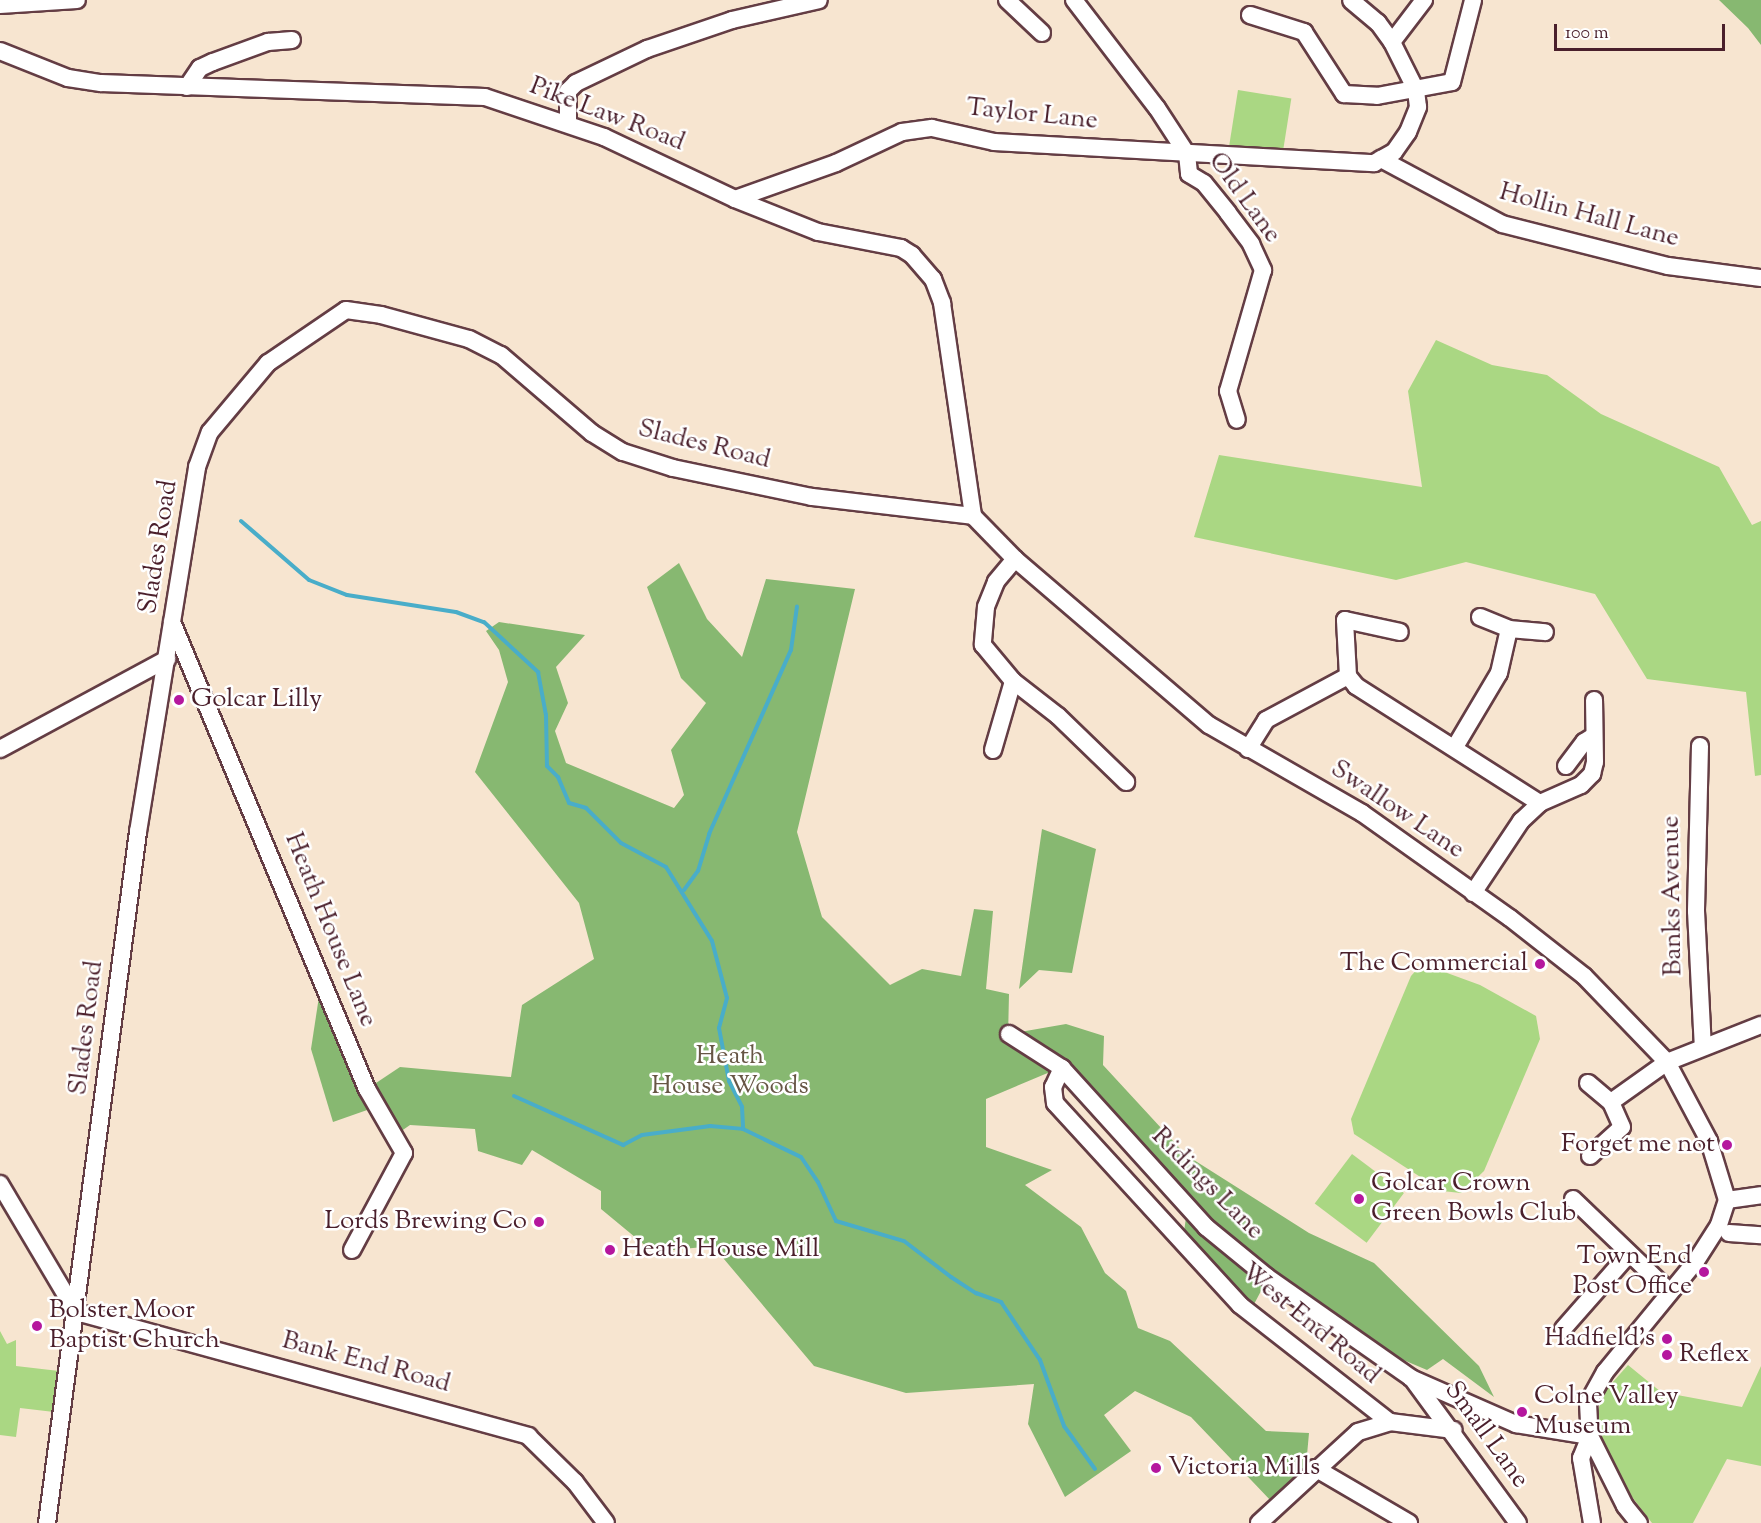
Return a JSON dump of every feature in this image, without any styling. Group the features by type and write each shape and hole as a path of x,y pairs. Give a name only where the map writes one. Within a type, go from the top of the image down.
{"street":[{"path":"0,5 77,0"},
{"path":"568,123 568,91 576,82 647,49 732,20 819,0"},
{"path":"1007,0 1042,33"},
{"name":"Old Lane","path":"1074,0 1157,108 1187,154 1189,174 1204,183 1228,213 1251,244 1263,270 1228,391 1237,420"},
{"path":"1351,0 1378,23 1392,42 1416,90 1418,107 1408,132 1394,152 1381,159"},
{"path":"1392,42 1424,0"},
{"path":"1250,15 1304,32 1344,94 1377,96 1452,82 1473,0"},
{"path":"186,87 200,68 213,62 268,42 292,40"},
{"name":"Pike Law Road","path":"0,51 68,78 186,87 485,97 568,123 635,150 735,199 818,232 901,248 912,255 933,279 944,313 973,516"},
{"name":"Taylor Lane","path":"735,199 836,163 902,132 932,128 994,142 1374,163 1381,159"},
{"name":"Hollin Hall Lane","path":"1381,159 1502,224 1668,266 1761,278"},
{"name":"Slades Road","path":"47,1523 138,832 197,468 210,432 268,363 346,310 430,326 501,355 592,433 623,452 673,468 812,497 973,516"},
{"name":"Swallow Lane","path":"973,516 1016,559 1149,676 1209,725 1362,813 1584,976 1667,1062 1709,1141 1727,1200"},
{"path":"1016,559 996,582 986,607 983,645 1013,681 1058,716 1126,782"},
{"path":"1480,617 1509,628 1545,632"},
{"path":"1400,632 1345,620 1348,676 1356,686 1540,803"},
{"name":"Heath House Lane","path":"172,622 367,1089 404,1153 352,1250"},
{"path":"1455,747 1499,673 1509,628"},
{"path":"0,749 167,659"},
{"path":"1248,749 1266,720 1348,676"},
{"path":"993,750 1013,681"},
{"path":"1473,893 1521,821 1540,803 1581,785 1592,774 1596,762 1592,738 1594,700"},
{"path":"1566,766 1584,742 1592,738"},
{"name":"Banks Avenue","path":"1700,746 1696,911 1704,1047"},
{"path":"1611,1102 1667,1062 1761,1025"},
{"name":"Ridings Lane","path":"1009,1034 1062,1068 1206,1227 1267,1277 1412,1378"},
{"name":"West End Road","path":"1062,1068 1053,1087 1055,1103 1233,1296 1390,1422"},
{"path":"1588,1083 1611,1102 1622,1127 1590,1156"},
{"path":"0,1184 76,1312"},
{"path":"1639,1523 1624,1506 1590,1436 1588,1403 1605,1372 1670,1292 1719,1225 1727,1200 1761,1195"},
{"path":"1573,1199 1670,1292"},
{"path":"1729,1233 1761,1236"},
{"path":"1563,1329 1629,1254"},
{"name":"Bank End Road","path":"76,1312 528,1436 575,1482 606,1523"},
{"path":"1412,1378 1519,1425 1590,1436"},
{"name":"Small Lane","path":"1412,1378 1518,1523"},
{"path":"1259,1523 1315,1468 1358,1432 1390,1422 1452,1430"},
{"path":"1590,1436 1581,1458 1592,1523"},
{"path":"1315,1468 1409,1523"}],"green space":[{"path":"1719,0 1761,0 1761,45 1748,28"},
{"path":"1238,90 1291,98 1282,159 1228,150"},
{"path":"1436,340 1492,365 1547,375 1601,414 1719,467 1752,525 1761,521 1761,775 1755,776 1746,692 1647,679 1595,594 1466,562 1396,580 1194,537 1219,455 1422,487 1408,391"},
{"name":"Heath House Woods","path":"679,563 707,619 742,657 766,579 855,589 797,832 822,917 890,985 922,969 961,976 974,909 993,911 986,989 1009,994 1008,1039 1050,1072 986,1099 986,1147 1052,1170 1025,1185 1081,1227 1105,1273 1126,1291 1138,1328 1170,1341 1266,1431 1309,1433 1306,1466 1272,1502 1191,1417 1135,1391 1104,1415 1131,1451 1065,1497 1028,1424 1034,1384 906,1393 814,1366 713,1246 653,1252 601,1209 601,1191 532,1150 522,1165 478,1151 475,1129 410,1125 397,1134 367,1089 400,1067 511,1077 522,1005 594,959 579,903 475,772 508,682 499,650 486,631 499,622 585,635 556,667 568,703 555,731 566,763 674,808 684,795 671,750 706,703 681,678 647,587"},
{"path":"1042,829 1096,849 1072,973 1039,970 1019,989"},
{"path":"1428,966 1480,985 1536,1016 1540,1039 1484,1171 1461,1193 1442,1191 1354,1134 1351,1119 1411,976 1419,967"},
{"path":"320,990 370,1109 333,1122 311,1049"},
{"path":"1066,1024 1104,1036 1103,1065 1186,1155 1309,1233 1374,1263 1479,1366 1494,1397 1443,1359 1427,1370 1394,1356 1271,1272 1252,1308 1184,1232 1188,1203 1104,1099 1052,1052 1020,1032"},
{"name":"Golcar Crown Green Bowls Club","path":"1352,1154 1404,1193 1367,1243 1315,1204"},
{"path":"0,1331 7,1344 16,1340 16,1366 59,1371 54,1412 20,1408 16,1437 0,1435"},
{"path":"1628,1365 1661,1392 1742,1407 1761,1366 1761,1466 1727,1459 1693,1523 1652,1523 1629,1493 1604,1448 1597,1426 1598,1410 1604,1392"}],"waterway":[{"path":"241,521 309,580 347,595 456,612 484,622 538,672 546,715 547,766 558,777 569,803 586,808 621,843 666,867 712,941 727,998 719,1028 729,1081 742,1107 743,1129 801,1157 818,1182 836,1221 904,1241 976,1293 1001,1302 1040,1360 1064,1426 1095,1469"},
{"path":"684,890 698,871 709,834 791,650 797,606"},
{"path":"514,1096 623,1145 642,1135 710,1126 743,1129"}],"place":[{"name":"Golcar Lilly","path":"179,700"},
{"name":"The Commercial","path":"1540,964"},
{"name":"Forget me not","path":"1727,1145"},
{"name":"Golcar Crown Green Bowls Club","path":"1359,1199"},
{"name":"Lords Brewing Co","path":"539,1222"},
{"name":"Heath House Mill","path":"610,1250"},
{"name":"Town End Post Office","path":"1704,1272"},
{"name":"Bolster Moor Baptist Church","path":"37,1326"},
{"name":"Hadfield's","path":"1667,1339"},
{"name":"Reflex","path":"1667,1355"},
{"name":"Colne Valley Museum","path":"1522,1412"},
{"name":"Victoria Mills","path":"1156,1468"}]}
